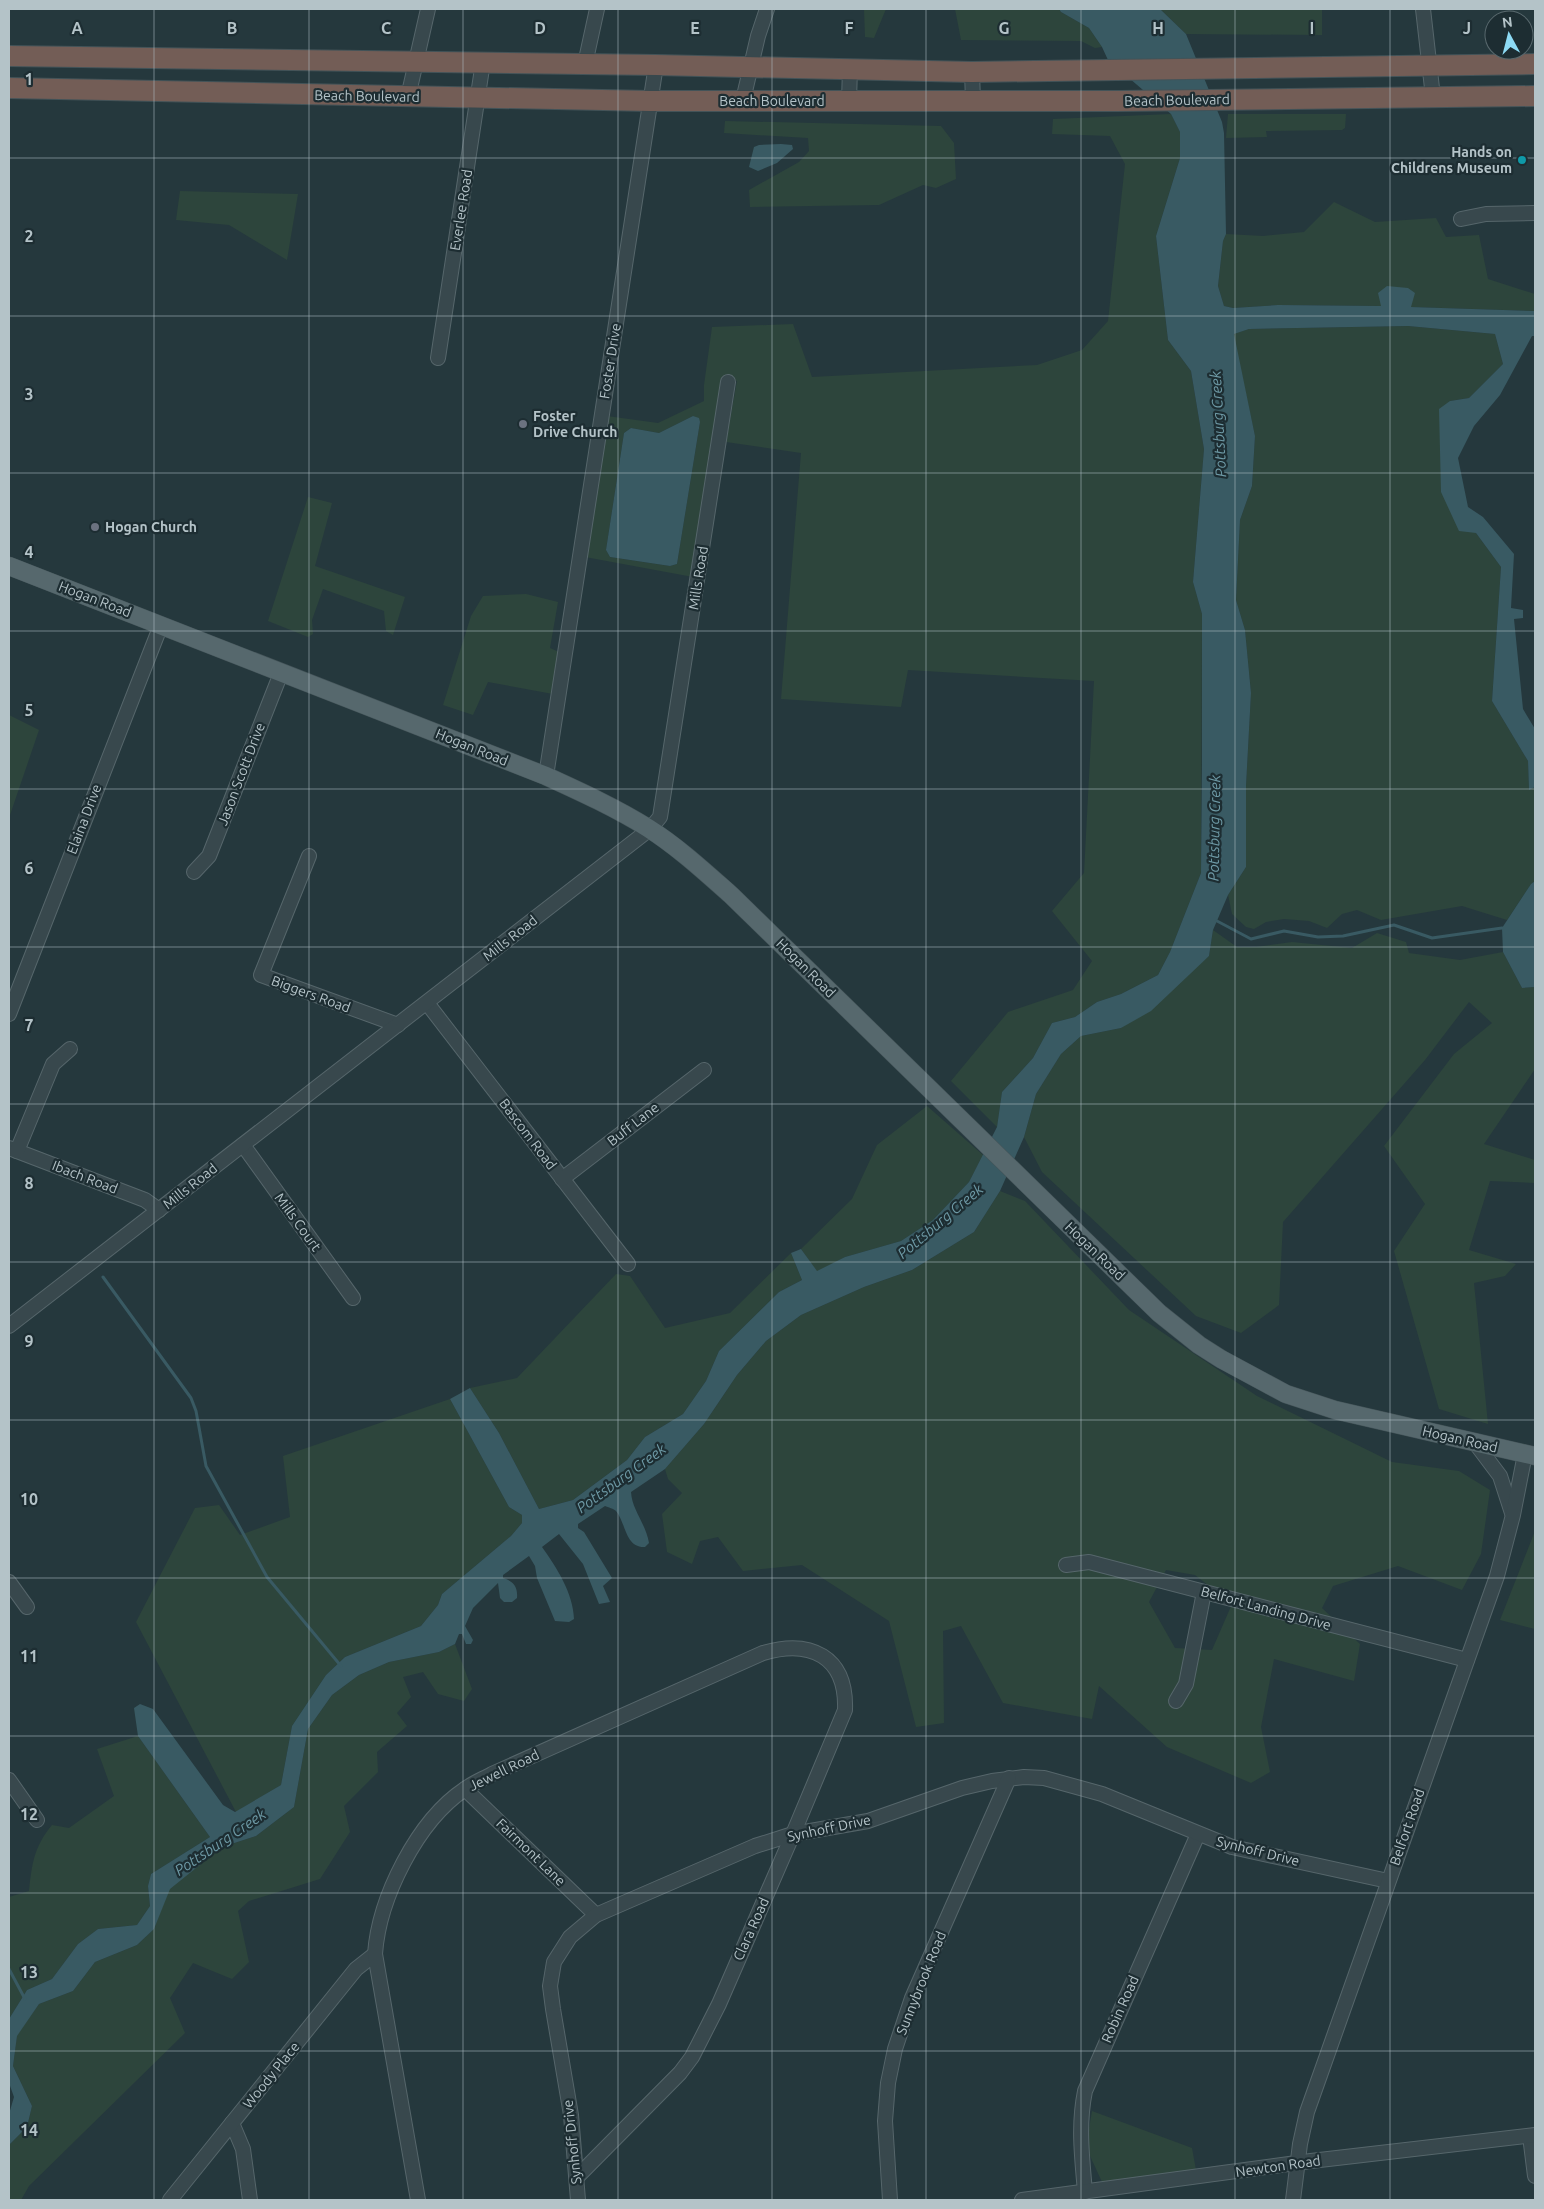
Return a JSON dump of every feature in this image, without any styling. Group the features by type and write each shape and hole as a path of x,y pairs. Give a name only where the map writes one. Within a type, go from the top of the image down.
{"highway":[{"path":"9,56 850,68 972,72 1535,64"},
{"name":"Beach Boulevard","path":"9,88 650,101 1119,101 1535,96"}],"main road":[{"name":"Hogan Road","path":"9,566 546,776 583,793 650,829 731,896 1159,1313 1221,1359 1286,1394 1335,1410 1530,1455"}],"street":[{"path":"408,97 428,9"},
{"path":"585,64 597,9"},
{"path":"743,100 750,67 767,9"},
{"path":"1423,9 1433,97"},
{"name":"Everlee Road","path":"438,358 483,62"},
{"name":"Foster Drive","path":"546,776 656,65"},
{"path":"849,101 850,68"},
{"path":"972,72 973,101"},
{"path":"1461,219 1486,214 1535,213"},
{"name":"Mills Road","path":"9,1326 650,829 660,817 728,382"},
{"name":"Elaina Drive","path":"9,1014 160,625"},
{"name":"Jason Scott Drive","path":"194,872 209,856 281,672"},
{"name":"Biggers Road","path":"309,856 260,975 398,1025"},
{"name":"Bascom Road","path":"427,1003 628,1264"},
{"path":"13,1149 53,1064 70,1049"},
{"name":"Buff Lane","path":"562,1179 704,1070"},
{"name":"Mills Court","path":"243,1145 353,1298"},
{"name":"Ibach Road","path":"13,1149 145,1200 159,1210"},
{"path":"1476,1444 1500,1476 1513,1515"},
{"name":"Belfort Road","path":"1293,2200 1297,2164 1307,2112 1319,2073 1497,1576 1530,1455"},
{"name":"Belfort Landing Drive","path":"1066,1565 1089,1562 1466,1660"},
{"path":"9,1582 26,1607"},
{"path":"1176,1701 1186,1684 1204,1592"},
{"name":"Jewell Road","path":"418,2200 375,1954 377,1932 409,1852 431,1821 465,1788 499,1770 763,1653 790,1647 814,1651"},
{"name":"Clara Road","path":"577,2177 667,2088 692,2057 718,2004 845,1710 844,1688 839,1676 833,1667 814,1651"},
{"name":"Synhoff Drive","path":"578,2200 571,2115 553,2009 551,1975 554,1962 562,1947 596,1915 755,1846 793,1834 858,1823 962,1788 1009,1778 1044,1778 1086,1788 1232,1847 1388,1881"},
{"name":"Sunnybrook Road","path":"890,2200 885,2121 888,2082 895,2050 912,1998 1009,1778"},
{"path":"9,1780 37,1820"},
{"name":"Fairmont Lane","path":"465,1788 596,1915"},
{"name":"Robin Road","path":"1086,2192 1080,2138 1080,2113 1085,2090 1198,1834"},
{"name":"Woody Place","path":"170,2200 356,1969 375,1954"},
{"path":"232,2123 242,2149 250,2200"},
{"path":"1532,2136 1535,2176"},
{"name":"Newton Road","path":"1022,2200 1532,2136"}],"green space":[{"path":"864,9 886,9 874,38 865,37"},
{"path":"955,9 1059,9 1089,28 1102,47 1095,48 1081,41 961,40"},
{"path":"1160,9 1322,9 1322,35 1186,34"},
{"path":"1171,114 1180,132 1180,158 1156,236 1168,340 1191,371 1204,449 1193,582 1202,614 1201,873 1170,952 1158,975 1121,994 1097,1002 1075,1017 1052,1023 1033,1058 1002,1092 997,1127 951,1081 1008,1012 1073,990 1092,961 1052,911 1084,873 1094,681 908,670 901,707 781,699 801,453 726,442 737,381 722,378 693,577 585,557 607,416 658,423 704,401 704,385 712,327 793,324 812,377 1037,365 1082,350 1108,321 1125,164 1110,136 1052,134 1053,119","holes":["693,416 700,422 677,564 670,566 610,557 606,550 624,433 631,428 659,433"]},
{"path":"1228,114 1346,114 1345,128 1342,130 1266,131 1267,137 1226,138"},
{"path":"725,121 941,126 954,143 956,179 936,188 923,185 879,205 750,207 749,190 799,162 809,151 808,138 724,133"},
{"path":"180,191 298,194 287,260 229,225 176,220"},
{"path":"1334,202 1375,222 1436,218 1446,237 1479,235 1488,279 1535,294 1535,311 1381,306 1278,305 1233,308 1224,306 1218,286 1223,241 1226,234 1263,236 1304,232"},
{"path":"1408,326 1495,334 1503,364 1469,398 1450,401 1441,492 1476,533 1501,567 1492,701 1528,761 1529,789 1535,787 1535,881 1507,920 1462,906 1381,920 1357,910 1342,914 1327,928 1309,921 1284,919 1266,922 1254,929 1246,927 1232,914 1228,895 1246,867 1246,786 1251,693 1245,630 1236,600 1240,520 1252,486 1255,436 1233,334 1249,329"},
{"path":"308,497 332,503 315,566 405,597 393,635 386,631 384,611 323,589 312,620 313,634 308,637 268,621"},
{"path":"526,594 558,602 550,648 559,652 553,694 488,682 473,715 443,705 471,616 483,596"},
{"path":"9,715 39,730 9,818"},
{"path":"1213,930 1237,947 1256,947 1292,942 1352,948 1377,933 1406,942 1409,953 1460,960 1503,952 1522,988 1535,987 1535,1069 1484,1144 1535,1160 1535,1183 1490,1181 1469,1250 1516,1264 1505,1276 1474,1283 1488,1424 1439,1409 1394,1251 1425,1204 1384,1146 1454,1054 1492,1023 1469,1002 1425,1060 1283,1222 1279,1305 1241,1333 1196,1316 1042,1172 1024,1137 1036,1094 1061,1054 1081,1036 1121,1028 1209,956"},
{"path":"927,1106 983,1155 969,1182 933,1220 901,1241 845,1257 817,1272 801,1249 852,1199 877,1145"},
{"path":"1000,1191 1025,1201 1129,1310 1257,1396 1392,1462 1459,1471 1490,1490 1481,1554 1462,1590 1398,1566 1333,1586 1322,1608 1360,1644 1354,1681 1274,1659 1261,1727 1270,1772 1251,1783 1167,1747 1099,1686 1092,1719 1003,1703 961,1626 943,1631 944,1723 916,1727 889,1621 802,1565 743,1571 718,1537 700,1541 692,1564 667,1552 662,1514 682,1493 668,1479 665,1469 704,1424 737,1375 766,1341 801,1315 864,1287 912,1270 974,1232","holes":["1166,1570 1195,1575 1232,1604 1212,1650 1175,1648 1149,1602"]},
{"path":"791,1253 802,1280 779,1292 719,1351 706,1381 683,1414 645,1437 627,1460 573,1500 539,1509 499,1433 470,1388 517,1378 616,1274 630,1276 665,1328 730,1313"},
{"path":"450,1399 509,1507 522,1515 522,1523 511,1536 442,1594 438,1605 421,1626 345,1657 326,1675 292,1726 281,1785 236,1812 136,1622 195,1508 219,1505 240,1535 290,1517 283,1456"},
{"path":"1535,1531 1535,1629 1500,1620"},
{"path":"455,1644 472,1689 464,1701 438,1694 423,1672 403,1677 411,1697 397,1713 407,1726 377,1752 378,1772 344,1806 350,1832 320,1879 249,1901 238,1911 249,1962 232,1979 193,1963 170,1998 185,2033 29,2186 21,2200 9,2200 9,2145 27,2127 32,2106 13,2066 17,2035 39,2004 73,1991 95,1962 137,1945 154,1929 169,1889 222,1847 256,1836 294,1807 308,1729 332,1695 359,1675 389,1662 439,1652"},
{"path":"138,1736 210,1837 151,1874 148,1886 150,1906 137,1925 98,1929 78,1944 52,1979 27,1990 9,2019 9,1897 29,1891 35,1856 41,1841 52,1825 69,1828 114,1796 97,1749"},
{"path":"1092,2111 1192,2148 1196,2170 1102,2182 1086,2147"}],"water":[{"name":"Pottsburg Creek","path":"1059,9 1160,9 1186,34 1222,122 1224,133 1226,234 1223,241 1218,286 1224,306 1233,308 1278,305 1381,306 1378,293 1387,286 1408,288 1415,293 1411,307 1535,311 1535,336 1532,336 1500,395 1474,426 1458,458 1468,507 1483,517 1514,554 1511,608 1523,610 1523,618 1514,619 1523,709 1535,729 1535,787 1529,790 1528,761 1492,701 1501,567 1476,533 1459,531 1441,492 1439,409 1450,401 1469,398 1503,364 1495,334 1408,326 1249,329 1234,334 1255,436 1252,486 1240,520 1236,600 1245,630 1251,693 1246,786 1246,867 1228,895 1213,930 1209,956 1151,1011 1121,1028 1081,1036 1061,1054 1036,1094 1024,1137 1000,1191 974,1232 912,1270 864,1287 801,1315 766,1341 737,1375 704,1424 665,1469 631,1492 649,1543 645,1547 633,1543 616,1511 606,1506 578,1524 578,1528 584,1532 612,1578 603,1586 610,1602 599,1604 583,1564 559,1534 542,1547 567,1590 571,1600 574,1619 569,1622 555,1621 537,1578 535,1566 529,1556 503,1575 503,1578 514,1585 517,1590 517,1598 512,1602 504,1602 500,1598 498,1583 473,1608 465,1626 473,1640 471,1644 466,1644 462,1634 459,1634 455,1644 439,1652 389,1662 359,1675 332,1695 308,1729 294,1807 256,1836 222,1847 170,1889 154,1929 137,1945 95,1962 73,1991 39,2004 17,2036 13,2066 32,2106 27,2127 9,2145 9,2114 14,2097 9,2083 9,2019 27,1990 52,1979 78,1944 98,1929 137,1925 150,1906 148,1886 151,1874 210,1837 138,1736 134,1708 140,1704 153,1709 223,1805 235,1812 281,1785 292,1726 326,1675 345,1657 421,1626 438,1605 442,1594 511,1536 522,1523 522,1515 509,1507 450,1399 470,1388 499,1433 539,1509 573,1500 627,1460 645,1437 683,1414 706,1381 719,1351 779,1292 802,1280 791,1253 801,1249 817,1271 845,1257 901,1241 933,1220 969,1182 997,1127 1002,1092 1033,1058 1052,1023 1075,1017 1097,1002 1121,994 1158,975 1170,952 1201,873 1202,614 1193,582 1204,449 1191,371 1168,340 1156,236 1180,158 1180,132 1171,114 1108,60 1089,28"},
{"path":"781,144 792,145 793,149 777,163 758,171 749,167 754,147"},
{"path":"693,416 699,418 700,422 677,564 670,566 610,557 606,550 624,433 631,428 659,433"},
{"path":"1535,881 1535,987 1522,988 1503,952 1502,928 1531,884"}],"waterway":[{"path":"1217,921 1251,939 1284,931 1318,937 1343,936 1394,925 1432,938 1502,928"},
{"path":"103,1277 191,1398 196,1411 206,1466 267,1577 341,1666"},
{"path":"9,1969 25,1999"}],"place":[{"name":"Hands on Childrens Museum","path":"1522,160"},
{"name":"Foster Drive Church","path":"523,424"},
{"name":"Hogan Church","path":"95,527"}]}
